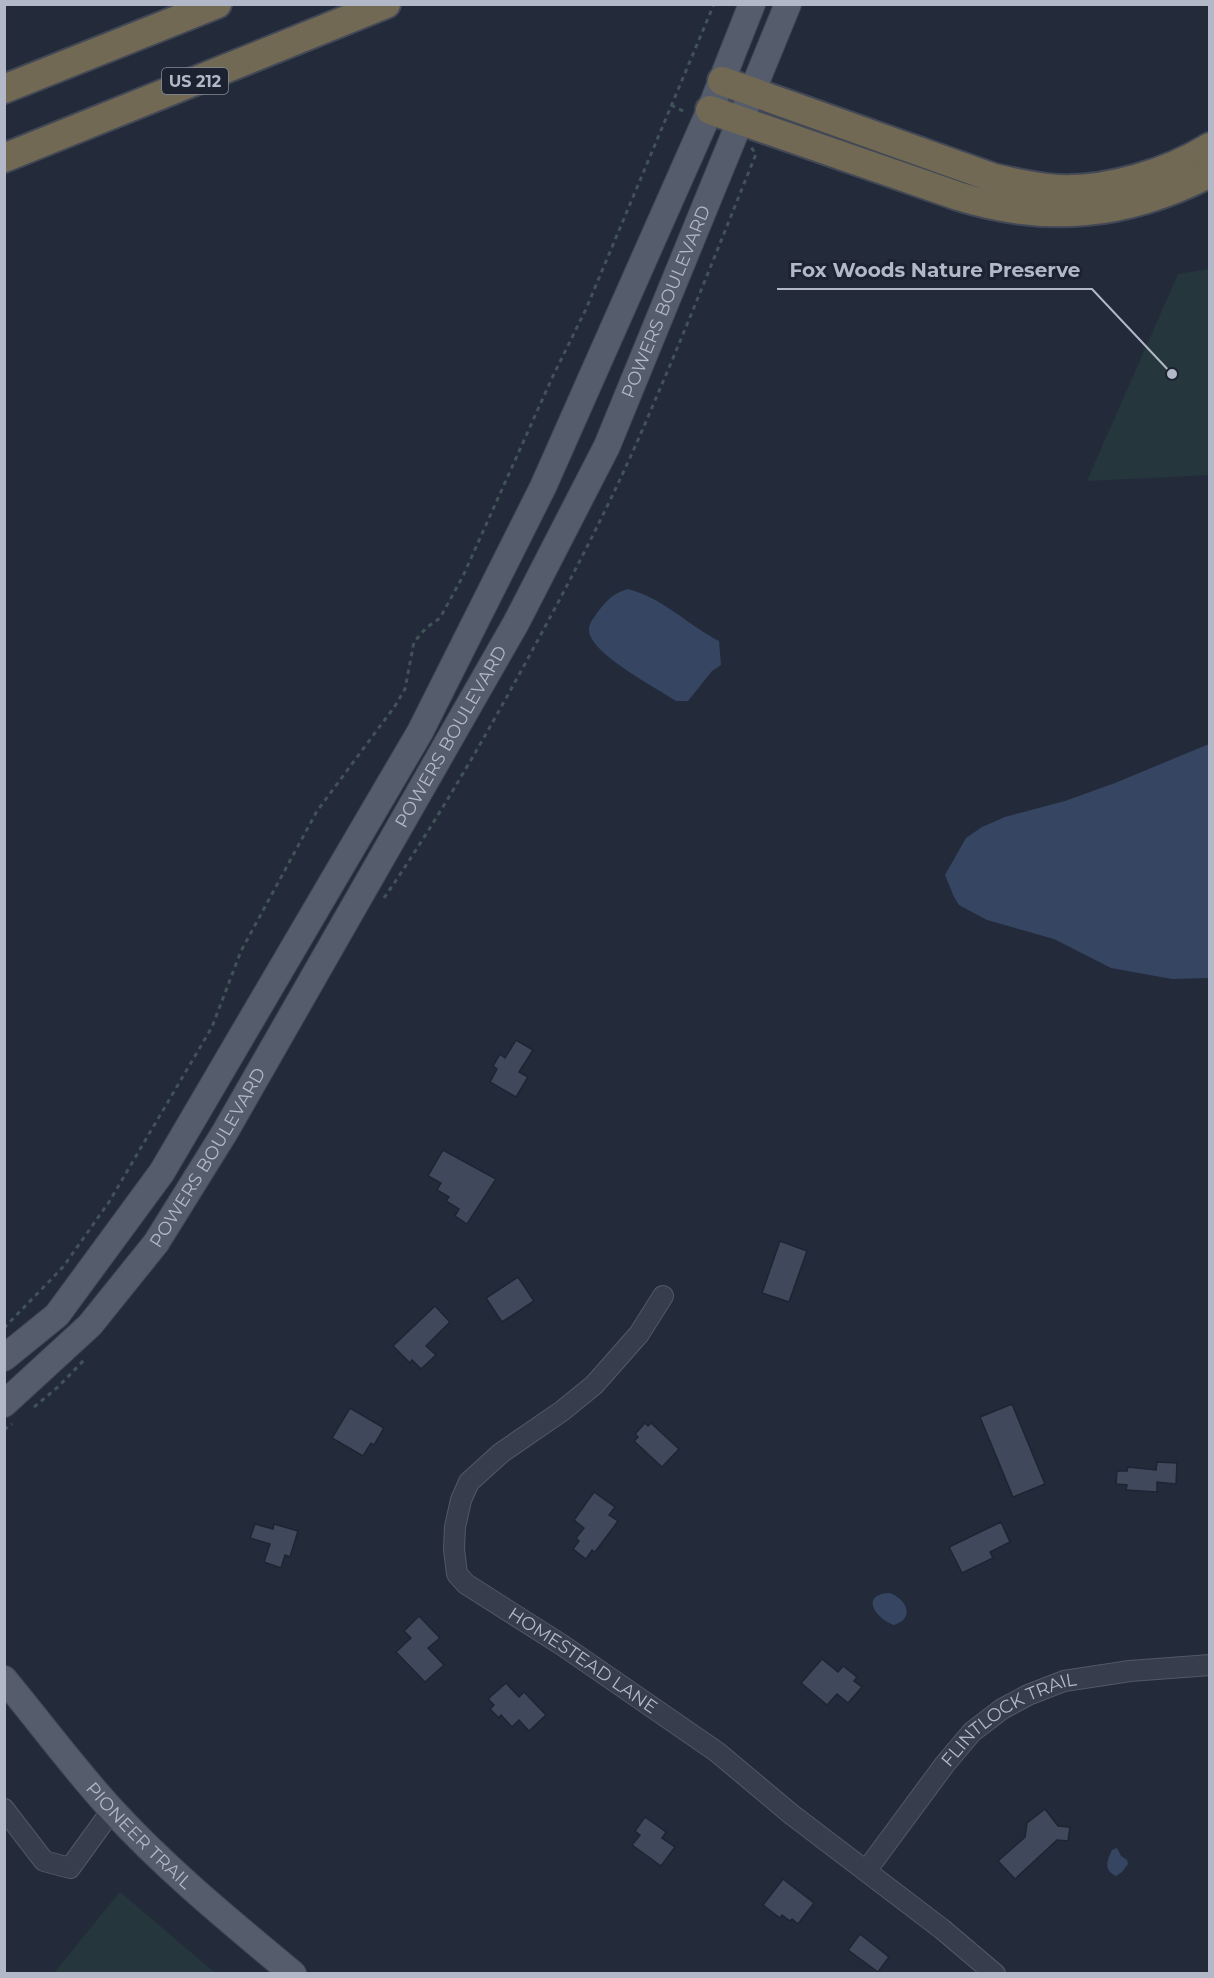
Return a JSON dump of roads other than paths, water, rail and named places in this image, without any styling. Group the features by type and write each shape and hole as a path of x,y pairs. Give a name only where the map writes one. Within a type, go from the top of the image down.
{"highway":[{"path":"4,89 217,4"},
{"name":"US 212","path":"4,158 386,4"},
{"path":"722,81 994,178 1025,185 1061,189 1127,180 1165,170 1209,147"},
{"path":"710,110 980,203 1022,211 1053,214 1106,209 1161,196 1209,173"}],"main road":[{"name":"POWERS BOULEVARD","path":"4,1358 57,1315 162,1172 420,732 543,487 710,110 752,4"},
{"name":"POWERS BOULEVARD","path":"4,1404 90,1325 156,1243 225,1132 516,623 607,446 788,4"},
{"name":"PIONEER TRAIL","path":"4,1679 112,1810 155,1853 231,1922 293,1974"}],"street":[{"name":"HOMESTEAD LANE","path":"663,1296 639,1334 594,1385 562,1411 501,1454 469,1482 460,1500 455,1527 454,1549 458,1574 466,1584 562,1645 717,1752 791,1814 942,1929 995,1974"},
{"name":"FLINTLOCK TRAIL","path":"866,1871 945,1764 972,1732 1002,1709 1028,1695 1064,1681 1130,1671 1209,1665"},
{"path":"4,1809 44,1861 70,1868 112,1810"}],"water":[{"path":"628,589 664,605 719,641 721,665 712,671 688,701 676,701 640,679 600,649 592,639 589,628 597,613 610,598"},
{"path":"1209,744 1209,978 1172,979 1111,968 1054,939 987,920 959,905 954,897 945,875 966,838 982,827 1005,817 1065,801 1115,783"},
{"path":"889,1593 904,1603 907,1613 901,1622 894,1625 881,1618 873,1602 880,1595"},
{"path":"1117,1848 1128,1864 1116,1876 1109,1871 1107,1865 1112,1850"}],"place":[{"name":"Fox Woods Nature Preserve","path":"1172,374"}]}
